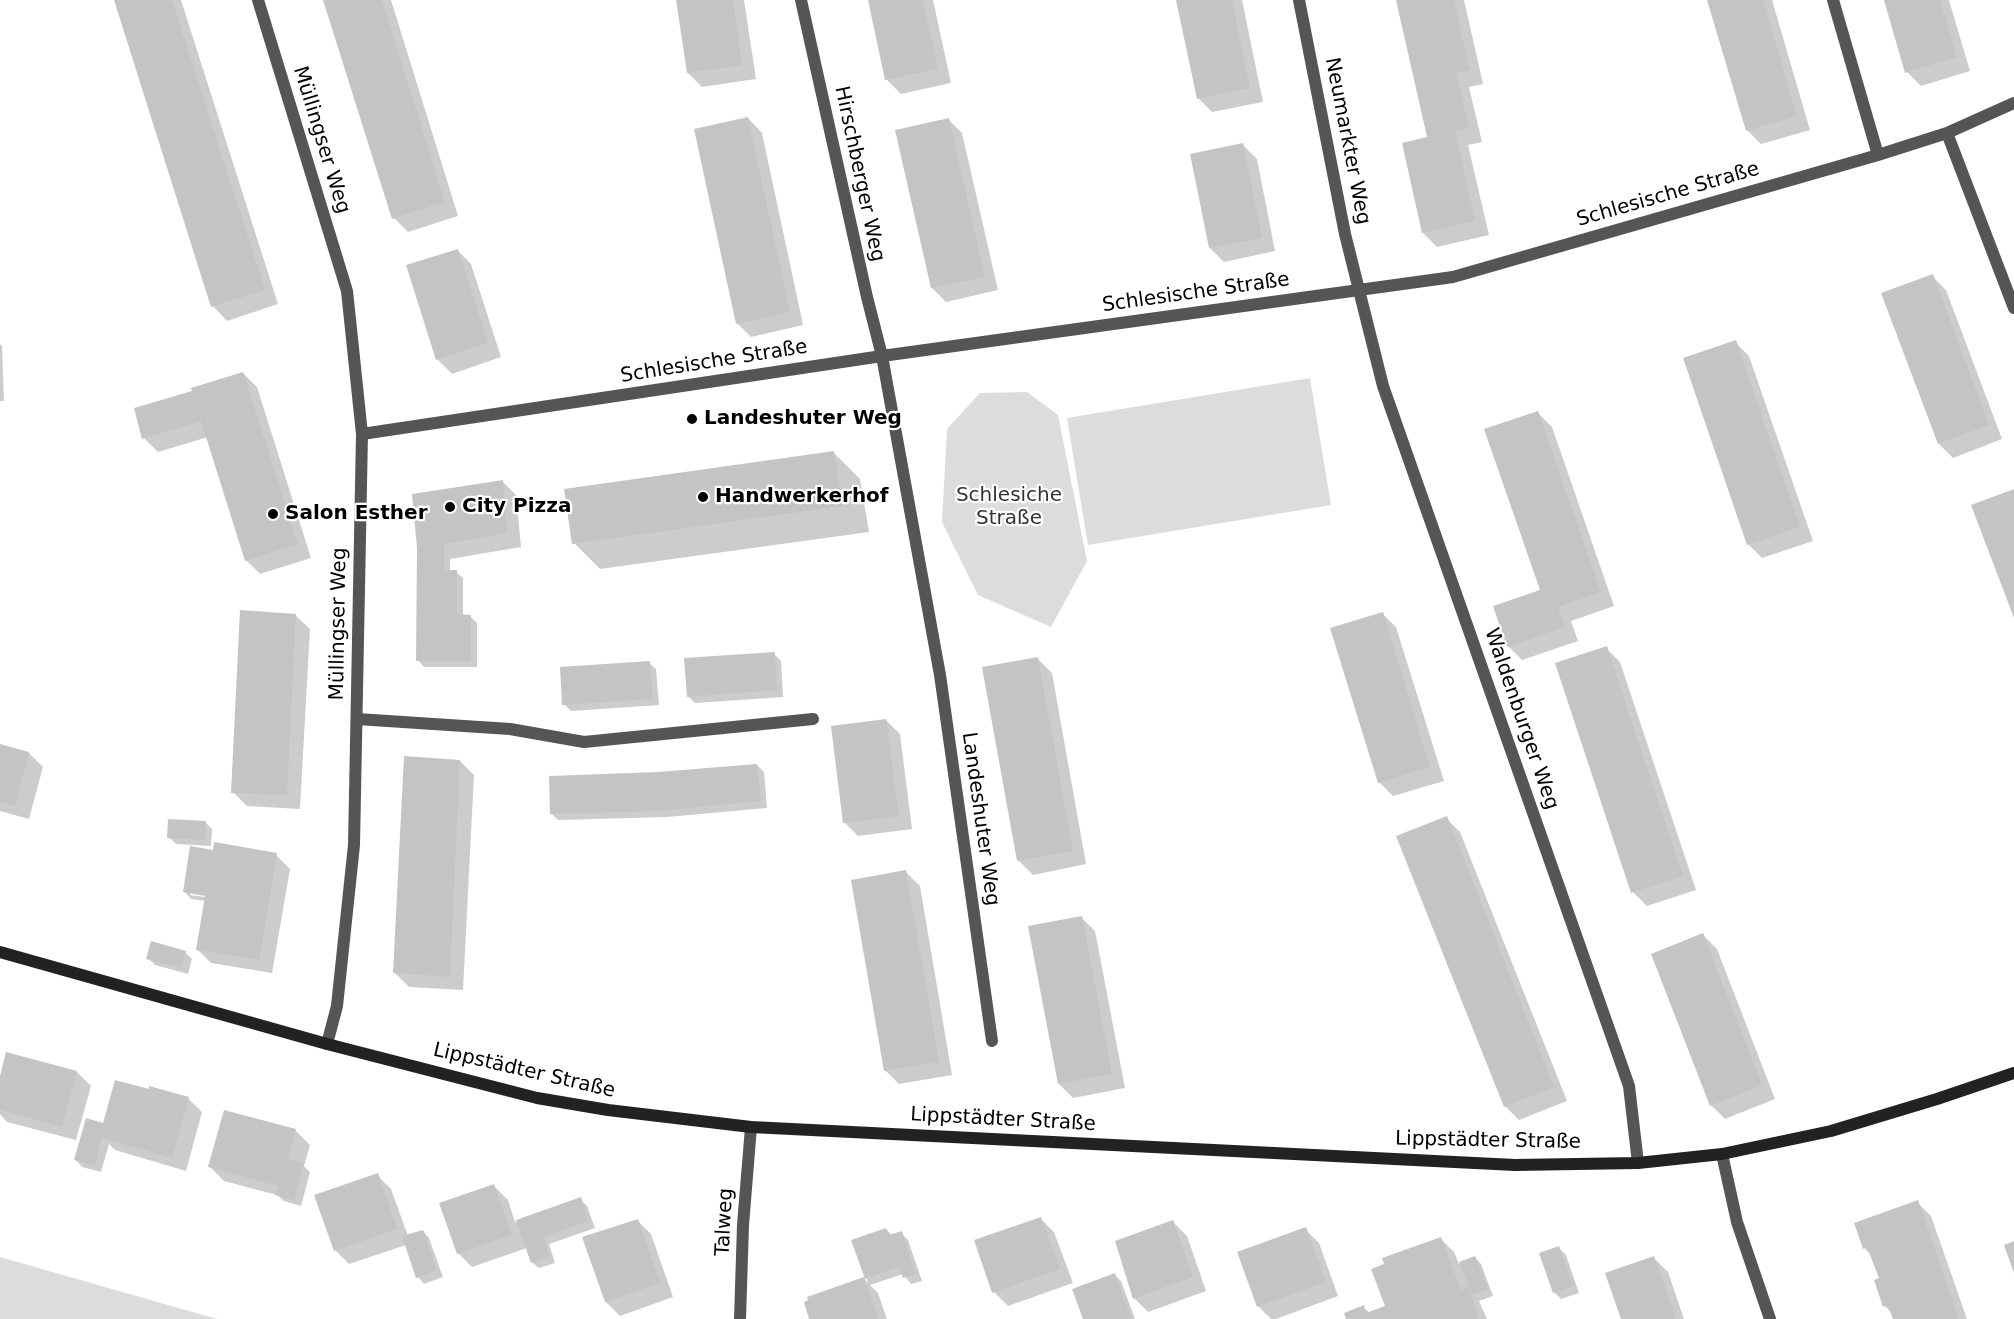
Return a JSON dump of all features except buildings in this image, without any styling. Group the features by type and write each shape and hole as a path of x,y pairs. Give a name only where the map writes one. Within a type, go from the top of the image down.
{"main road":[{"name":"Lippstädter Straße","path":"0,952 327,1044 537,1098 664,1118 751,1127 1515,1165 1638,1163 1722,1154 1831,1131 2014,1073"}],"street":[{"name":"Müllingser Weg","path":"258,0 347,291 362,435 354,844 337,1006 327,1044"},
{"name":"Hirschberger Weg","path":"801,0 882,356"},
{"name":"Neumarkter Weg","path":"1299,0 1358,290"},
{"path":"1833,0 1878,155"},
{"name":"Schlesische Straße","path":"362,435 882,356 1453,277 1947,134 2014,103"},
{"path":"1947,134 2014,308"},
{"name":"Waldenburger Weg","path":"1358,290 1383,386 1629,1086 1638,1163"},
{"name":"Landeshuter Weg","path":"882,356 939,675 992,1041"},
{"path":"357,718 510,729 584,742 813,719"},
{"name":"Talweg","path":"740,1319 743,1224 751,1127"},
{"path":"1722,1154 1737,1222 1770,1319"}],"green space":[{"path":"1310,378 1331,505 1088,545 1067,418"},
{"name":"Schlesiche Straße","path":"1027,392 1058,415 1087,561 1051,627 978,595 942,522 947,429 980,393"},
{"path":"0,1257 217,1319 0,1319"}],"place":[{"name":"Landeshuter Weg","path":"692,419"},
{"name":"Handwerkerhof","path":"703,497"},
{"name":"City Pizza","path":"450,507"},
{"name":"Salon Esther","path":"273,514"}]}
